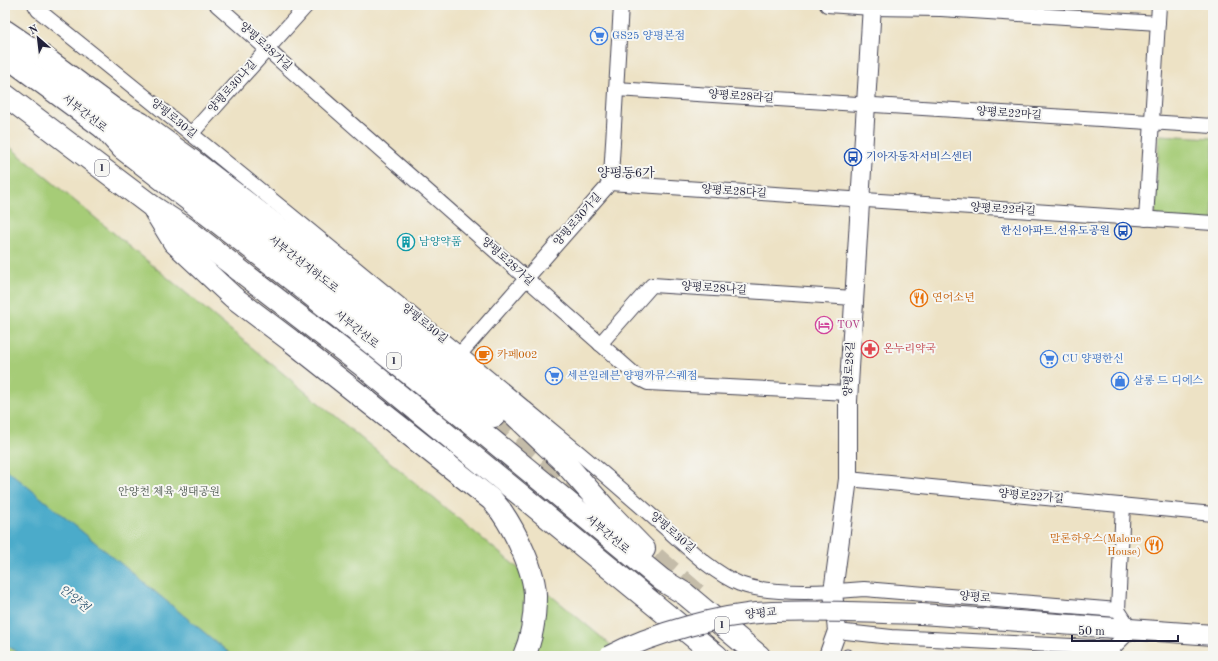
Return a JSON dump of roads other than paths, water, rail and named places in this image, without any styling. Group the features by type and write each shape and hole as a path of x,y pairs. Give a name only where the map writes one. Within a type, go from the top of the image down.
{"main road":[{"path":"5,31 42,56 110,119 140,123 199,166 342,276 516,416 565,463 634,540 669,573 685,594"},
{"name":"서부간선로","path":"5,55 110,119 122,148 300,285 662,580 685,594 759,656"},
{"name":"서부간선로","path":"5,94 153,207 185,228 362,365 717,656"},
{"name":"서부간선지하도로","path":"110,119 208,189 494,416"},
{"path":"153,207 174,242 233,297 290,340 492,500 501,511 518,541 528,567 535,595 533,623 524,656"},
{"name":"양평교","path":"609,656 630,645 680,629 732,616 778,612 921,614"},
{"name":"양평로","path":"921,614 1213,635"}],"street":[{"name":"양평로30길","path":"35,5 38,10 603,472 705,562 740,584 757,588 785,591 833,592"},
{"name":"양평로28가길","path":"217,5 640,379 648,382 848,393"},
{"name":"양평로30나길","path":"191,134 307,5"},
{"name":"양평로30가길","path":"460,354 609,183 611,177 621,5"},
{"path":"828,5 941,9 1158,23"},
{"path":"1146,219 1159,5"},
{"name":"양평로28길","path":"828,656 837,631 833,592 848,479 848,393 872,6"},
{"name":"양평로28라길","path":"616,89 866,105"},
{"name":"양평로22마길","path":"866,105 1213,126"},
{"name":"양평로28다길","path":"609,183 860,200"},
{"name":"양평로22라길","path":"860,200 1213,224"},
{"name":"양평로28나길","path":"600,344 652,285 854,298"},
{"name":"양평로22가길","path":"848,479 1213,514"},
{"path":"837,631 891,637 1113,652 1131,630 1118,610 1123,506"},
{"name":"양평로","path":"833,592 864,589 1118,610"}],"water":[{"name":"안양천","path":"5,468 233,656 21,656 5,643"}],"tunnel":[{"path":"494,416 582,493"},
{"path":"630,536 699,596"}],"place":[{"name":"GS25 양평본점","path":"599,36"},
{"name":"기아자동차서비스센터","path":"853,157"},
{"name":"한신아파트.선유도공원","path":"1123,231"},
{"name":"남양약품","path":"406,242"},
{"name":"연어소년","path":"919,298"},
{"name":"TOV","path":"824,325"},
{"name":"온누리약국","path":"870,349"},
{"name":"카페002","path":"484,355"},
{"name":"CU 양평한신","path":"1049,359"},
{"name":"세븐일레븐 양평까뮤스퀘점","path":"554,376"},
{"name":"살롱 드 디에스","path":"1120,381"},
{"name":"말론하우스(Malone House)","path":"1154,545"}],"district":[{"name":"양평동6가","path":"626,173"}],"park label":[{"name":"안양천 체육 생태공원","path":"169,492"}]}
